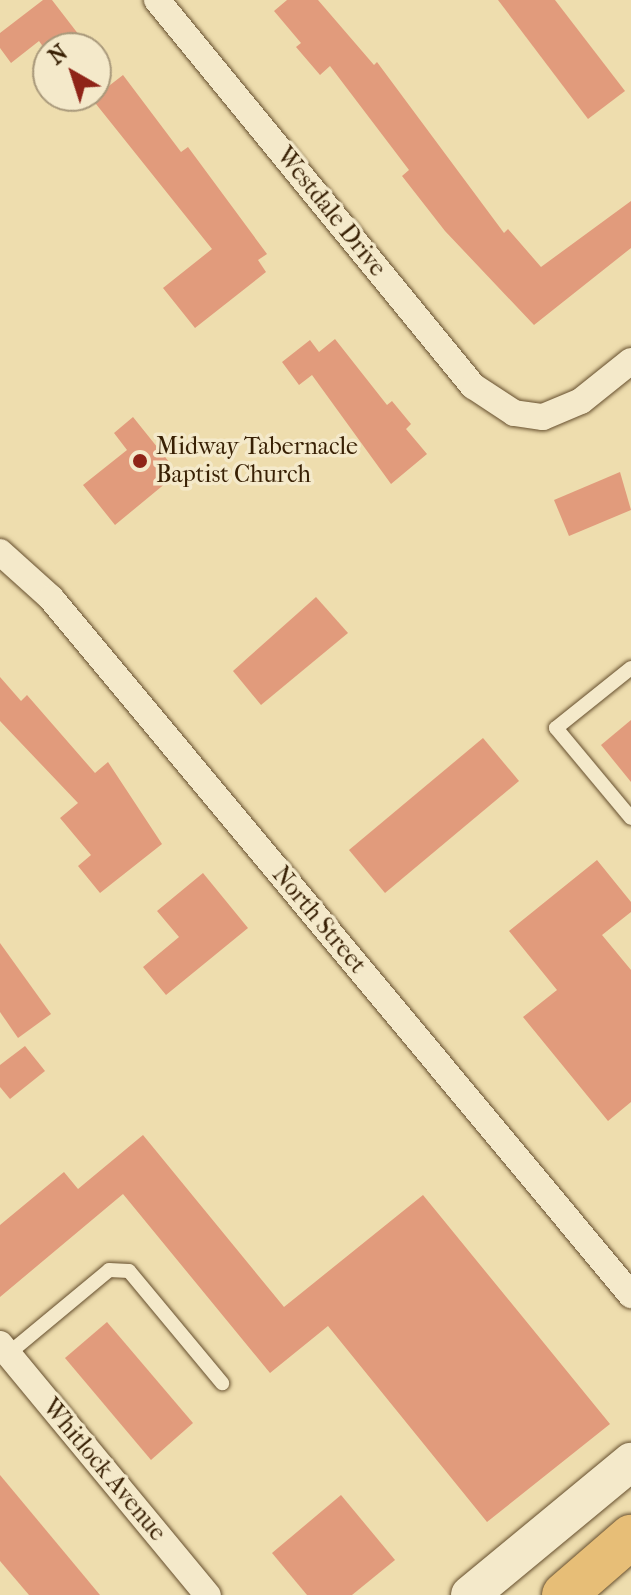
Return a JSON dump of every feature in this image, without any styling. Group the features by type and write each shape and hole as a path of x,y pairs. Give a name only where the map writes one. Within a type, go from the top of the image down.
{"highway":[{"path":"564,1595 631,1537"},
{"path":"606,1595 631,1574"}],"main road":[{"path":"470,1595 631,1462"}],"street":[{"name":"Westdale Drive","path":"157,0 473,386 514,413 543,417 581,401 631,361"},
{"name":"North Street","path":"0,552 51,598 631,1295"},
{"name":"Whitlock Avenue","path":"4,1349 208,1595"}],"lane":[{"path":"631,668 556,728 631,818"},
{"path":"4,1349 109,1270 129,1271 222,1383"}],"building":[{"path":"43,0 52,0 77,32 32,32 32,46 11,63 0,48 0,33"},
{"path":"287,0 318,0 374,65 377,62 504,233 508,229 541,267 631,201 631,248 534,325 445,231 402,176 409,170 330,66 320,75 296,47 301,43 274,11"},
{"path":"498,0 555,0 625,91 588,119"},
{"path":"123,75 181,152 188,147 267,254 258,260 266,272 195,328 163,288 212,249 102,112 112,112 112,84"},
{"path":"335,339 387,405 392,401 411,424 406,429 427,454 391,484 312,375 299,385 282,362 310,340 319,352"},
{"name":"Midway Tabernacle Baptist Church","path":"133,417 178,473 115,525 83,485 127,450 114,433"},
{"path":"620,472 631,510 569,536 554,500"},
{"path":"316,597 348,633 261,705 233,671"},
{"path":"0,677 21,701 27,695 95,773 108,762 162,844 100,893 78,866 91,855 60,818 78,803 0,721"},
{"path":"631,720 631,782 601,745"},
{"path":"483,738 519,781 385,893 349,850"},
{"path":"597,860 631,902 631,912 602,935 631,970 631,1102 608,1121 523,1017 557,990 509,931"},
{"path":"203,873 248,928 166,995 143,967 179,937 157,911"},
{"path":"0,943 51,1014 18,1038 0,1012"},
{"path":"25,1046 45,1071 10,1099 0,1087 0,1065"},
{"path":"143,1135 284,1307 423,1195 610,1424 487,1522 328,1326 270,1373 123,1194 0,1297 0,1225 64,1172 78,1189"},
{"path":"107,1322 193,1423 151,1460 65,1358"},
{"path":"0,1475 100,1595 29,1595 0,1561"},
{"path":"341,1495 395,1560 352,1595 307,1595 272,1553"}],"place":[{"name":"Midway Tabernacle Baptist Church","path":"140,461"}]}
